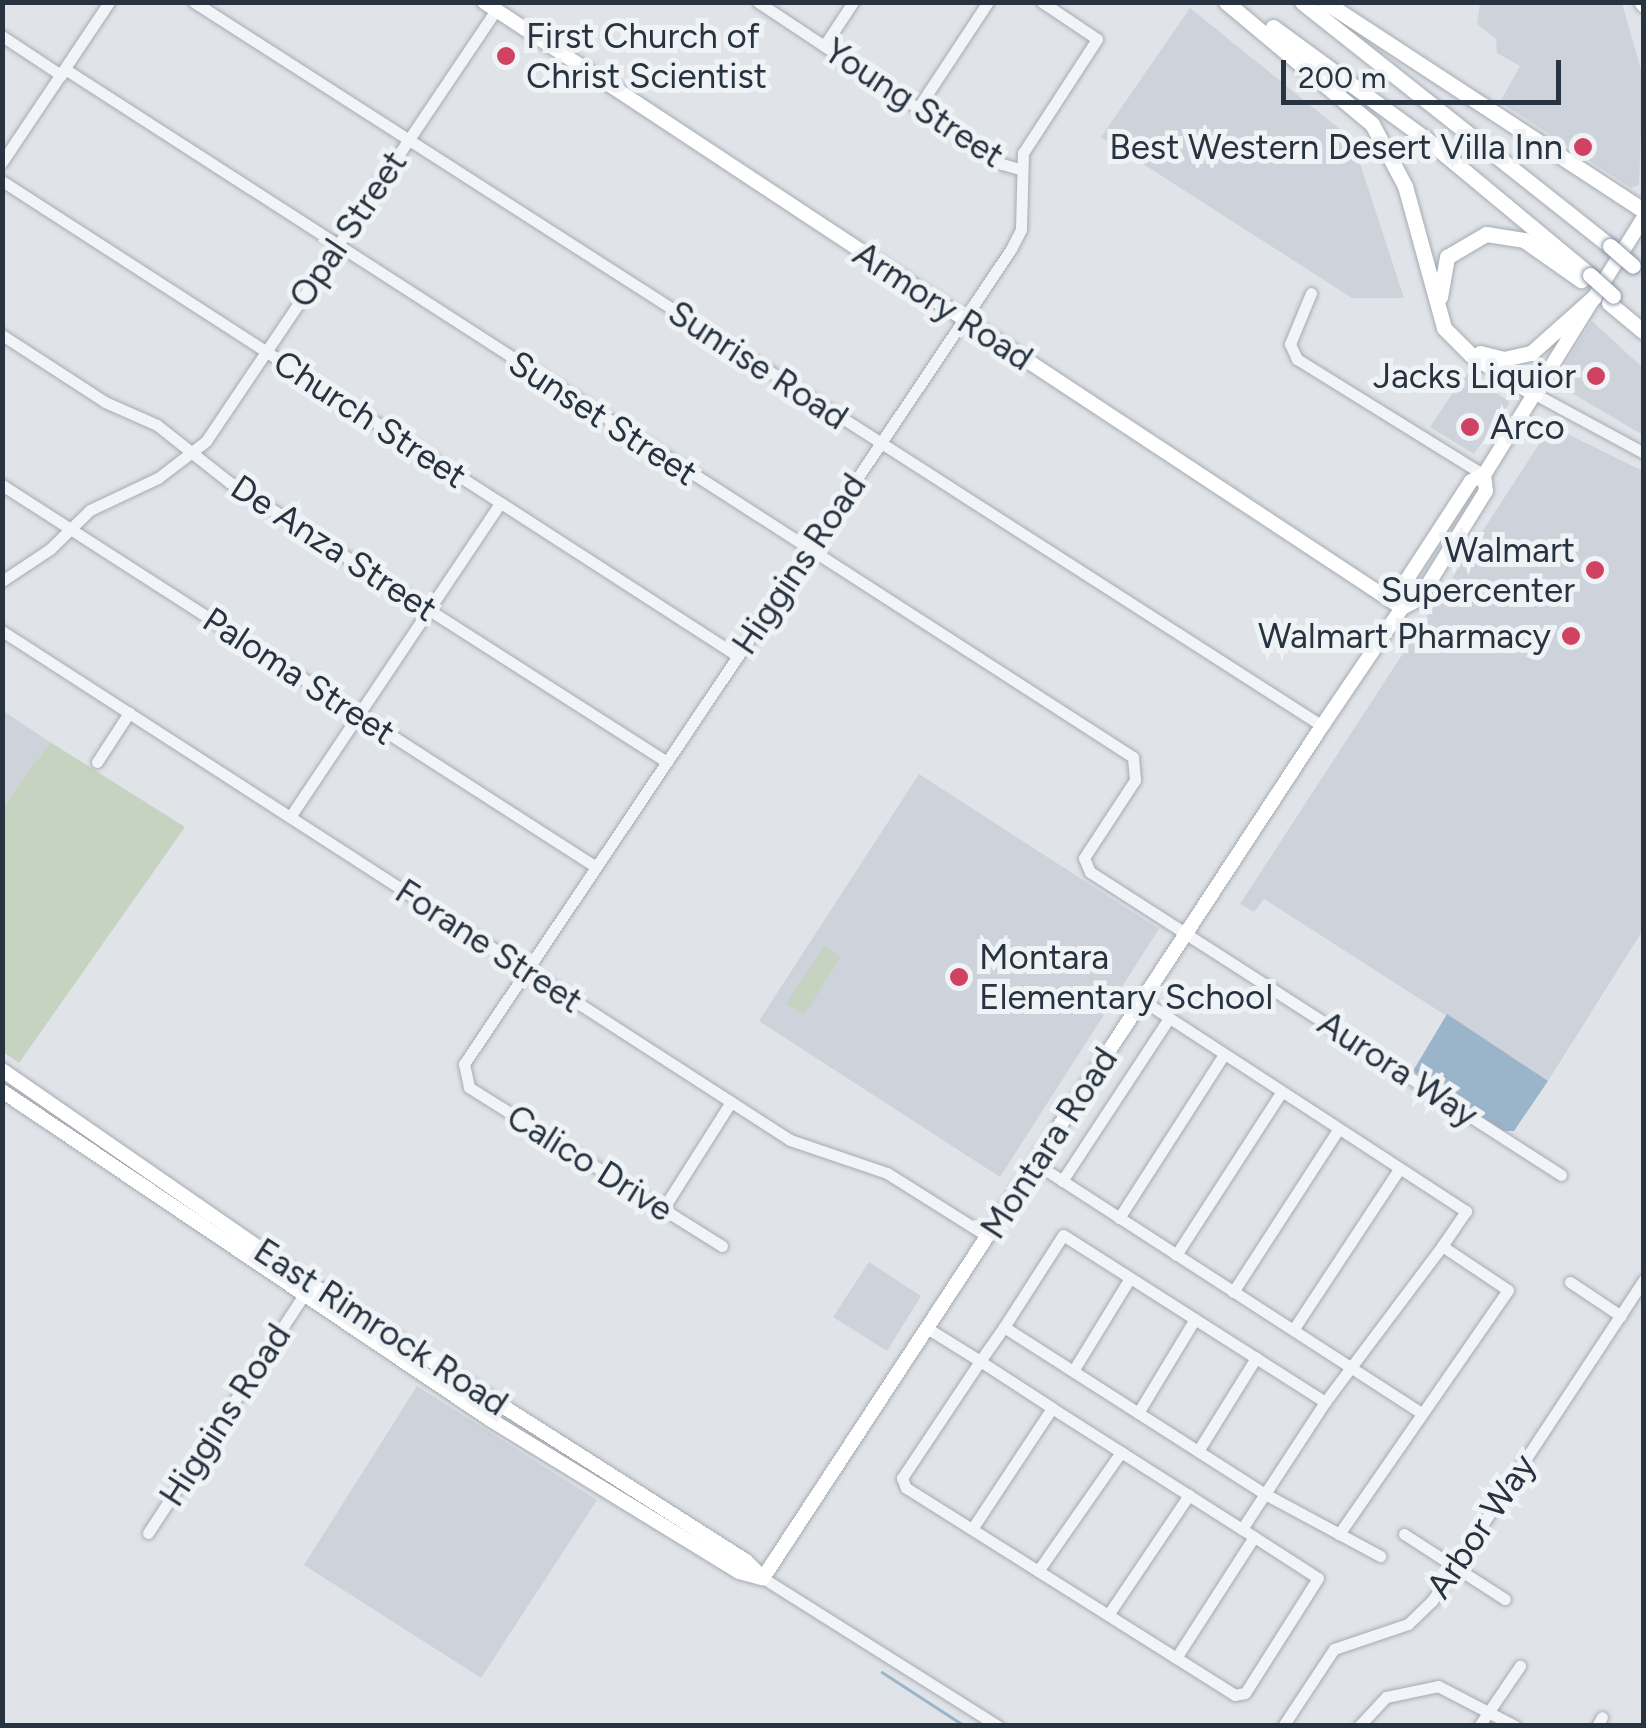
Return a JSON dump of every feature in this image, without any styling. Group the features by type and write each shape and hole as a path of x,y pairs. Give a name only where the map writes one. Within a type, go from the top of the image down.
{"highway":[{"path":"1226,2 1372,124 1406,186 1444,328 1471,355 1534,394"},
{"path":"1237,2 1426,139 1644,329"},
{"path":"1302,2 1638,271"},
{"path":"1326,2 1644,214"},
{"path":"1534,394 1456,331 1440,301 1440,271 1458,246 1486,234 1509,235 1598,291"},
{"path":"1480,353 1504,359 1531,353 1598,291"}],"main road":[{"name":"Armory Road","path":"490,6 1402,608"},
{"name":"Montara Road","path":"763,1578 1322,726 1402,608 1419,599 1486,491 1484,475 1644,214"},
{"name":"East Rimrock Road","path":"2,1070 317,1288 746,1561 763,1578"},
{"name":"East Rimrock Road","path":"2,1090 302,1298 619,1501 740,1572 763,1578"}],"street":[{"path":"2,162 110,2"},
{"name":"Sunrise Road","path":"194,2 1322,726"},
{"name":"Young Street","path":"758,2 1002,164 1020,169"},
{"path":"824,46 853,2"},
{"path":"918,108 988,2"},
{"name":"Higgins Road","path":"463,1075 464,1064 525,970 1021,229 1020,169 1028,142 1097,40 1042,2"},
{"name":"Opal Street","path":"2,580 108,498 158,478 192,453 266,353 408,140 490,6"},
{"name":"Sunset Street","path":"2,36 1132,757 1138,768 1084,866"},
{"name":"Church Street","path":"2,181 738,656"},
{"path":"1311,293 1290,344 1297,359 1484,475"},
{"name":"De Anza Street","path":"2,335 105,402 156,424 192,453 667,762"},
{"path":"1534,394 1644,452"},
{"name":"Paloma Street","path":"2,485 596,868"},
{"path":"290,817 500,503"},
{"name":"Forane Street","path":"2,632 790,1140 887,1174 987,1236"},
{"path":"97,762 129,713"},
{"name":"Aurora Way","path":"1084,866 1561,1174"},
{"path":"1142,1000 1466,1211 1326,1402 1242,1530"},
{"path":"1062,1181 1169,1018"},
{"path":"1119,1218 1223,1056"},
{"name":"Calico Drive","path":"463,1075 468,1087 722,1246"},
{"path":"1176,1255 1281,1092"},
{"path":"663,1209 731,1102"},
{"path":"1233,1292 1338,1130"},
{"path":"1035,1163 1420,1412"},
{"path":"1293,1330 1399,1168"},
{"path":"927,1328 980,1362 1121,1452 1242,1530 1318,1578 1245,1692 1235,1695 906,1488 902,1478 980,1362 1004,1327 1064,1235 1326,1402"},
{"path":"1339,1534 1508,1290 1442,1246"},
{"path":"1074,1372 1130,1278"},
{"name":"Arbor Way","path":"1283,1726 1334,1649 1408,1624 1455,1566 1644,1280"},
{"path":"1570,1282 1621,1316"},
{"name":"Higgins Road","path":"148,1533 302,1298"},
{"path":"1138,1413 1195,1319"},
{"path":"1004,1327 1265,1494 1380,1556"},
{"path":"1198,1451 1256,1358"},
{"path":"972,1530 1052,1408"},
{"path":"1038,1571 1121,1452"},
{"path":"1108,1615 1189,1496"},
{"path":"1404,1534 1504,1599"},
{"path":"1176,1658 1254,1537"},
{"name":"East Rimrock Road","path":"763,1578 998,1726"},
{"path":"1479,1726 1520,1666"},
{"path":"1359,1726 1386,1697 1438,1686 1490,1709 1515,1726"}],"shaded area":[{"path":"1480,3 1622,3 1643,77 1639,185 1631,188 1500,102 1520,66 1497,53 1496,39 1477,24"},
{"path":"1190,8 1352,139 1404,298 1352,298 1101,137"},
{"path":"1592,321 1643,368 1643,435 1560,386 1560,372"},
{"path":"1466,373 1510,402 1474,454 1430,427"},
{"path":"1557,429 1643,471 1643,930 1548,1081 1264,899 1254,912 1240,904 1545,435"},
{"path":"2,710 50,742 3,807 2,807"},
{"name":"Montara Elementary School","path":"919,774 1159,929 1000,1177 759,1021"},
{"path":"869,1262 921,1296 887,1351 833,1317"},
{"path":"417,1386 597,1500 481,1678 304,1565"}],"green space":[{"path":"50,742 185,827 19,1063 3,1052 3,807"},
{"path":"824,946 841,957 804,1015 786,1004"}],"water":[{"path":"1447,1014 1548,1081 1514,1131 1503,1131 1413,1071"}],"waterway":[{"path":"882,1672 965,1726"}],"place":[{"name":"First Church of Christ Scientist","path":"506,56"},
{"name":"Best Western Desert Villa Inn","path":"1583,147"},
{"name":"Jacks Liquior","path":"1596,376"},
{"name":"Arco","path":"1470,427"},
{"name":"Walmart Supercenter","path":"1595,570"},
{"name":"Walmart Pharmacy","path":"1571,636"},
{"name":"Montara Elementary School","path":"959,977"}]}
